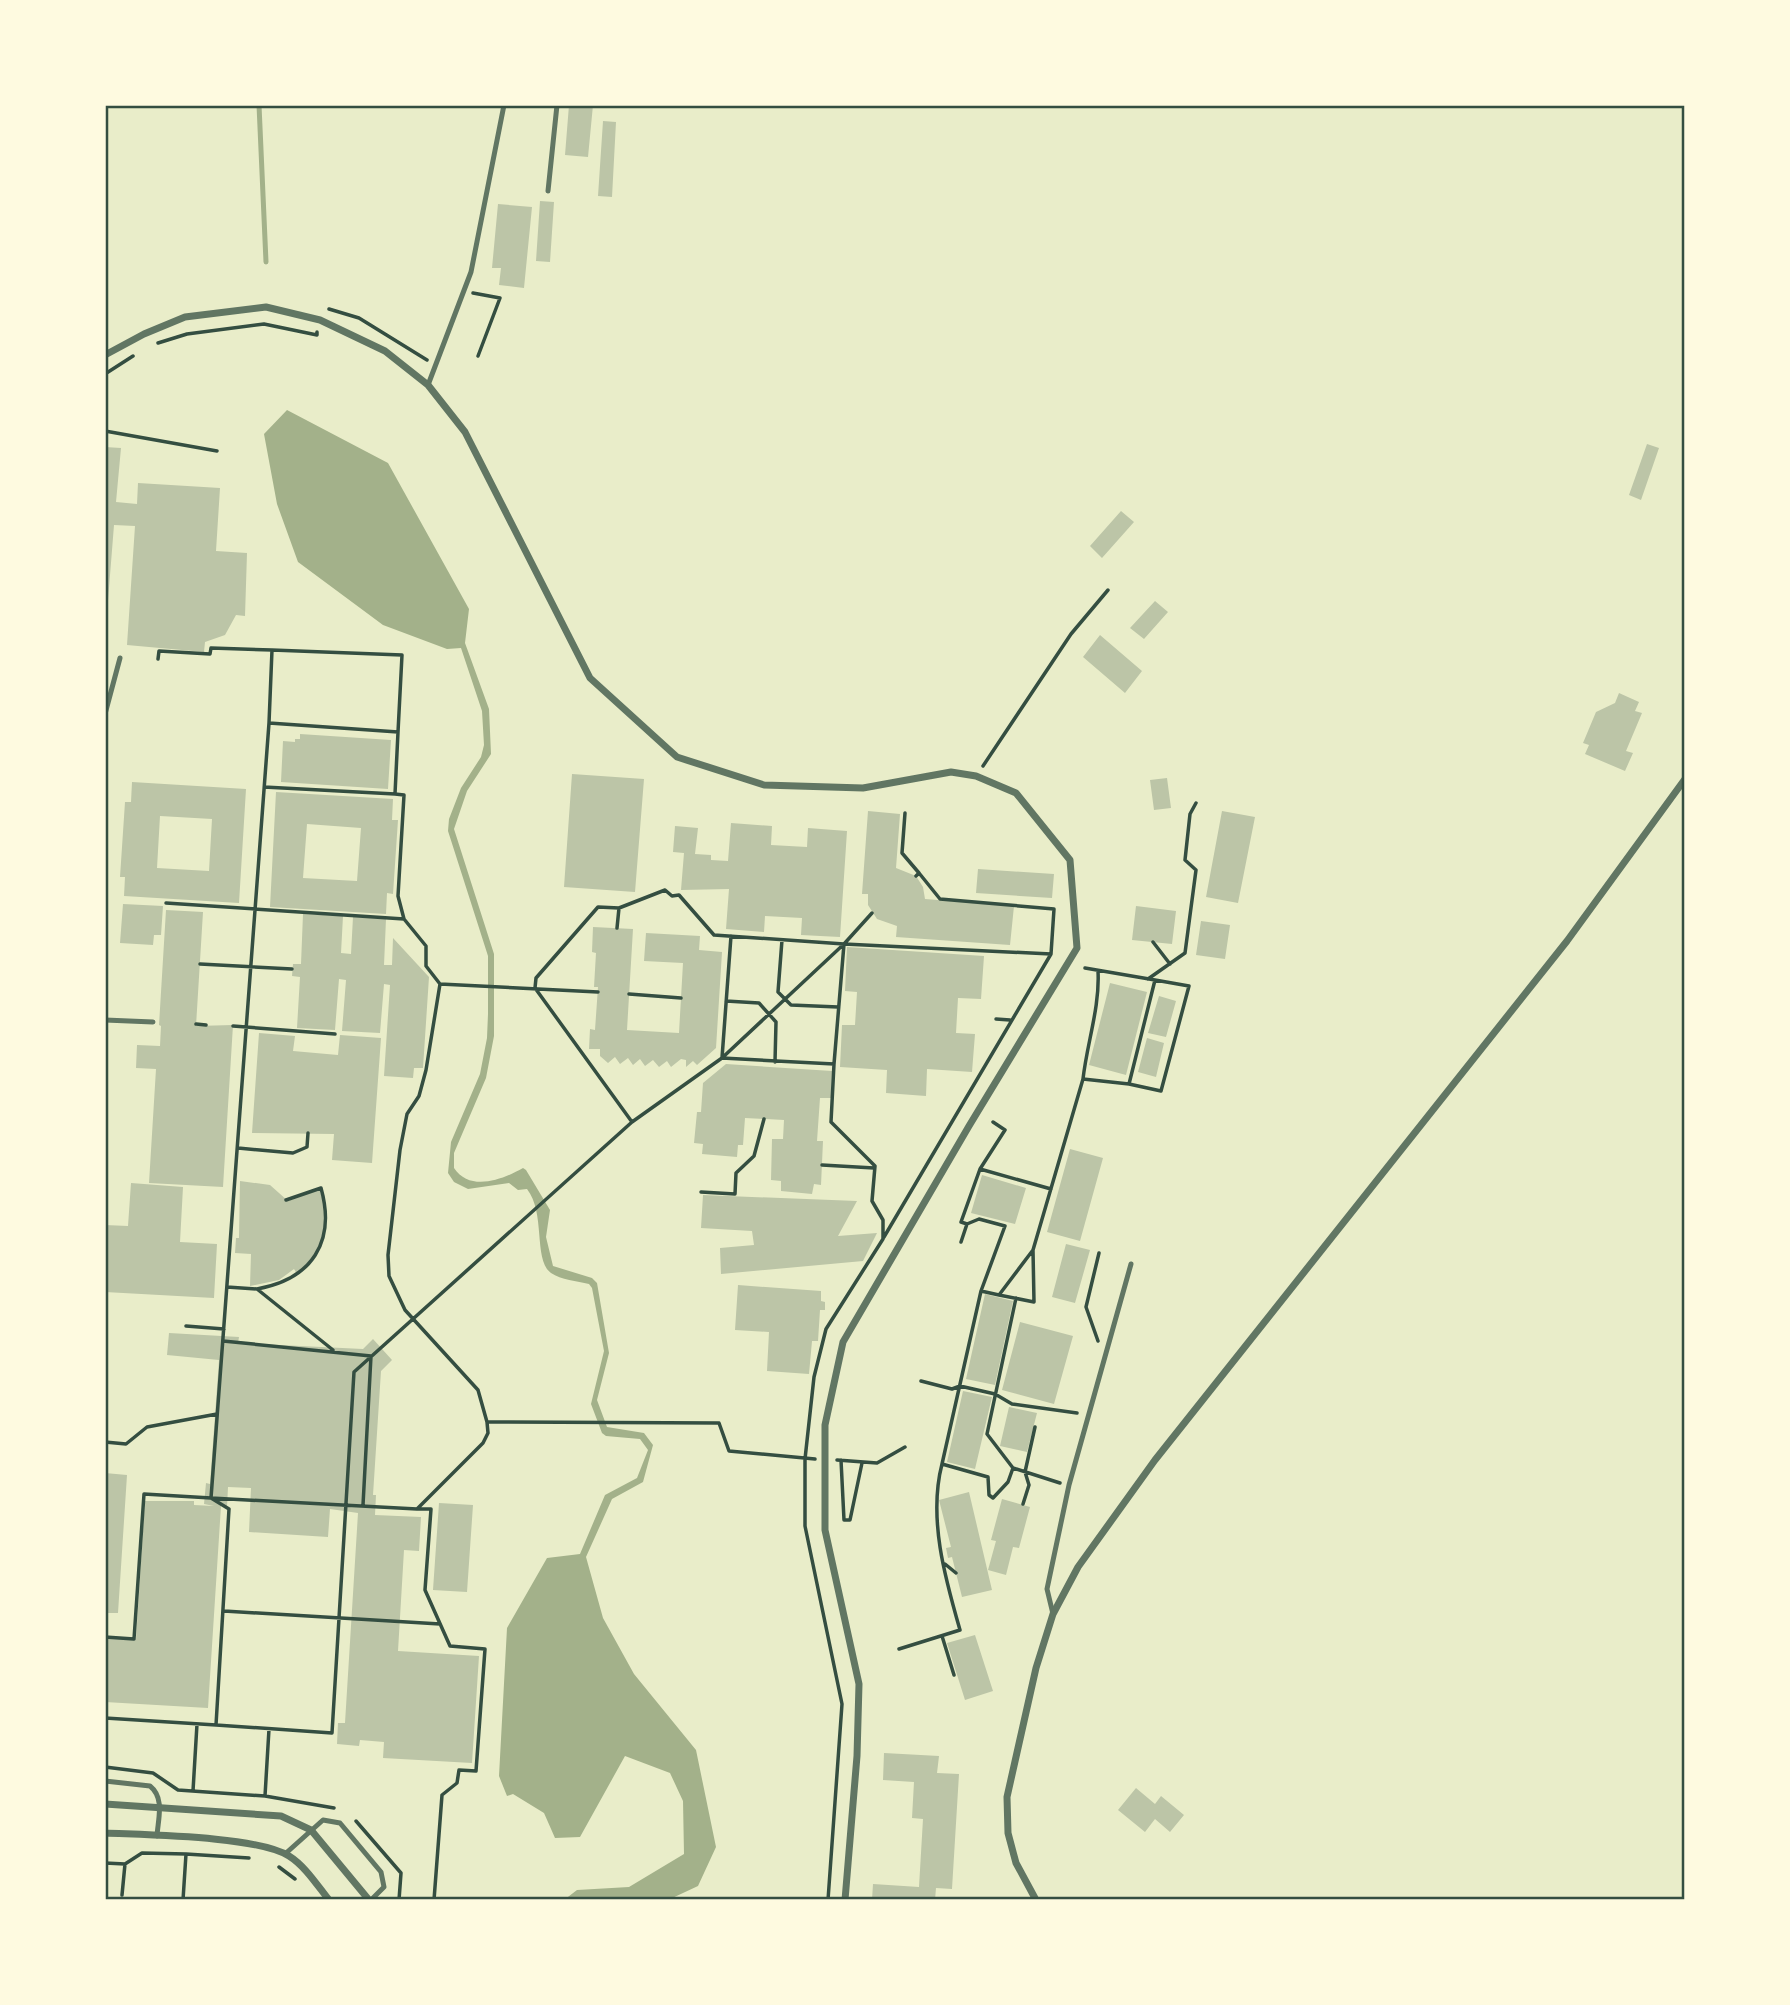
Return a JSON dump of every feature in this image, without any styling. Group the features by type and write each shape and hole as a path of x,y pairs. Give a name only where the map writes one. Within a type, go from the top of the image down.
{"street":[{"path":"105,355 144,334 185,317 266,307 320,320 385,351 428,385 465,432 590,678 677,757 764,785 863,788 951,772 976,776 1016,793 1070,860 1077,948 843,1342 825,1425 825,1530 859,1684 857,1756 845,1900"},
{"path":"1036,1900 1016,1863 1009,1833 1007,1797 1036,1668 1053,1614 1078,1567 1155,1460 1567,942 1685,779"},
{"path":"105,1804 281,1816 311,1830 370,1900"},
{"path":"105,1833 259,1846 285,1854 311,1877 329,1900"}],"lane":[{"path":"428,385 471,272 505,105"},
{"path":"548,191 557,105"},
{"path":"105,714 120,658"},
{"path":"105,1020 153,1022"},
{"path":"1053,1614 1046,1589 1069,1485 1131,1264"},
{"path":"105,1781 150,1786 159,1799 157,1836"},
{"path":"285,1854 323,1820 340,1823 381,1872 384,1887 370,1900"}],"path":[{"path":"464,291 500,298 478,356"},
{"path":"148,346 187,334 264,324 317,335 323,307 359,318 435,365"},
{"path":"105,374 137,353"},
{"path":"105,431 217,451"},
{"path":"976,776 1071,634 1108,590"},
{"path":"158,659 159,651 210,654 211,648 402,655 395,794"},
{"path":"211,1498 269,723 272,650"},
{"path":"269,723 398,732"},
{"path":"264,787 404,795 398,897 404,919 426,946 426,965 440,984 426,1070 419,1096 407,1114 400,1150 388,1255 389,1276 405,1310 478,1390 488,1433 483,1443 417,1509"},
{"path":"1148,979 1185,953 1196,870 1185,860 1190,814 1196,803"},
{"path":"883,1238 1051,954 1054,909 940,899 917,875 902,853 905,813"},
{"path":"632,1122 535,988 536,978 598,907 619,908 665,890 672,896 679,895 714,935 1051,954"},
{"path":"166,903 404,919"},
{"path":"617,928 619,908"},
{"path":"105,1718 332,1733 354,1372 632,1122 722,1058 844,944 872,913"},
{"path":"722,1058 732,936"},
{"path":"782,940 778,992 791,1005 838,1007"},
{"path":"1153,942 1170,964"},
{"path":"722,1058 834,1064 844,944"},
{"path":"200,964 292,970"},
{"path":"1083,1079 1129,1083 1161,1091 1189,986 1085,968"},
{"path":"981,1292 1034,1302 1033,1250 1083,1079 1086,1044 1099,992 1098,970"},
{"path":"1129,1083 1155,981"},
{"path":"440,984 598,992"},
{"path":"629,994 681,998"},
{"path":"726,1001 758,1003 776,1022 775,1062"},
{"path":"996,1019 1010,1020"},
{"path":"196,1024 206,1025"},
{"path":"233,1027 335,1034"},
{"path":"701,1192 735,1194 736,1173 754,1156 764,1119"},
{"path":"899,1649 960,1630 944,1563 937,1508 942,1464 981,1292 1005,1226 979,1219 967,1224 961,1222 981,1169 1005,1130 993,1122"},
{"path":"238,1148 293,1153 307,1147 308,1133"},
{"path":"822,1165 874,1168"},
{"path":"981,1169 1051,1189"},
{"path":"227,1287 257,1289 276,1286 299,1275 318,1252 325,1234 327,1216 321,1188 286,1200"},
{"path":"234,1200 241,1200"},
{"path":"961,1242 967,1224"},
{"path":"999,1294 1033,1250"},
{"path":"1099,1253 1086,1307 1104,1360"},
{"path":"257,1289 335,1352"},
{"path":"1016,1298 987,1434 1013,1468 1069,1485"},
{"path":"186,1326 224,1329"},
{"path":"223,1341 371,1356 363,1505"},
{"path":"920,1381 952,1389 960,1386 995,1394 1012,1404 1089,1414"},
{"path":"105,1442 126,1444 147,1427 217,1414"},
{"path":"487,1422 513,1420 719,1423 729,1451 841,1461 877,1463 905,1447"},
{"path":"1024,1504 1028,1485 1025,1472 1035,1427"},
{"path":"841,1461 844,1520 850,1521 862,1462"},
{"path":"942,1464 989,1478 989,1495 993,1498 1008,1482 1013,1468"},
{"path":"105,1637 134,1639 144,1494 431,1509 425,1590 450,1646 485,1649 475,1771 459,1770 457,1783 442,1795 434,1900"},
{"path":"211,1498 229,1509 216,1725"},
{"path":"944,1563 956,1573"},
{"path":"224,1611 440,1624"},
{"path":"942,1636 954,1675"},
{"path":"193,1791 197,1724"},
{"path":"105,1767 141,1769 153,1773 178,1790 265,1796"},
{"path":"105,1863 125,1864 142,1853 259,1860"},
{"path":"172,1899 183,1900 186,1854"},
{"path":"272,1862 295,1880"},
{"path":"122,1895 125,1864"}],"shaded area":[{"path":"287,410 388,463 469,609 465,643 489,709 491,754 467,791 454,829 494,954 494,1036 486,1078 454,1153 454,1168 469,1180 477,1182 496,1180 523,1168 526,1170 550,1210 546,1237 553,1266 592,1278 597,1283 609,1353 597,1400 607,1427 644,1433 653,1445 643,1482 612,1499 586,1557 603,1618 634,1674 696,1750 716,1847 698,1886 668,1900 564,1900 577,1890 629,1887 684,1854 683,1801 670,1773 625,1756 580,1837 555,1838 544,1813 513,1794 507,1796 499,1776 507,1628 547,1558 580,1554 605,1495 637,1478 648,1450 640,1439 606,1436 602,1433 591,1404 604,1351 592,1288 589,1284 555,1275 546,1267 542,1258 536,1210 527,1189 518,1190 509,1183 468,1189 454,1182 448,1173 451,1142 480,1074 487,1038 488,956 448,831 449,819 461,788 481,757 484,745 482,711 461,648 447,649 383,625 298,562 277,504 264,434"}],"building":[{"path":"569,105 593,105 588,157 565,155"},
{"path":"603,121 616,122 612,197 598,196"},
{"path":"540,201 554,202 550,262 536,261"},
{"path":"498,204 532,207 524,288 499,285 501,268 492,268"},
{"path":"1647,444 1659,448 1641,500 1629,495"},
{"path":"105,447 121,448 116,502 137,504 138,483 220,488 216,551 247,553 245,616 236,615 225,635 205,642 204,652 127,645 135,526 114,525 105,638"},
{"path":"1121,511 1134,522 1102,558 1090,546"},
{"path":"1155,601 1168,612 1144,639 1130,628"},
{"path":"1100,635 1142,671 1125,693 1083,657"},
{"path":"1619,693 1639,702 1635,711 1642,713 1626,751 1633,753 1625,771 1585,754 1589,745 1583,743 1596,712 1615,703"},
{"path":"300,734 391,740 388,789 281,782 283,741 295,742 295,739 300,739"},
{"path":"572,774 644,779 635,892 564,887"},
{"path":"1167,778 1171,808 1154,810 1150,780"},
{"path":"132,782 246,789 239,903 124,896 125,877 120,877 125,802 131,802","holes":["160,816 212,819 209,871 157,868"]},
{"path":"276,792 393,799 392,820 398,820 393,894 387,893 386,914 270,907","holes":["307,824 361,828 357,881 303,878"]},
{"path":"868,811 900,814 896,868 916,876 923,887 925,899 1014,906 1010,945 896,937 897,926 877,919 868,905 868,894 862,894"},
{"path":"1222,811 1255,817 1238,903 1206,897"},
{"path":"731,823 772,826 771,845 807,847 808,828 847,831 840,937 801,935 802,918 765,916 764,932 726,929 729,889 681,890 684,853 673,852 675,826 698,828 695,854 711,855 711,860 728,861"},
{"path":"978,869 1054,874 1052,898 976,893"},
{"path":"123,904 163,906 161,935 154,935 153,945 120,943"},
{"path":"1136,906 1176,911 1172,944 1132,940"},
{"path":"166,910 203,912 196,1026 233,1025 223,1187 149,1183 156,1069 136,1068 137,1045 160,1046"},
{"path":"303,914 343,916 341,953 351,954 353,917 386,919 384,965 392,965 393,938 429,977 423,1068 414,1068 413,1078 384,1076 390,985 384,984 380,1033 342,1031 346,980 339,979 335,1030 297,1028 300,977 292,976 293,964 301,964"},
{"path":"1201,921 1230,925 1225,959 1196,955"},
{"path":"593,927 633,929 627,1030 679,1033 683,963 644,961 646,933 700,936 699,950 722,952 716,1048 697,1065 693,1061 686,1067 686,1060 681,1059 671,1067 667,1061 659,1067 653,1060 645,1066 640,1059 633,1065 628,1058 620,1064 615,1057 608,1063 600,1056 600,1049 589,1049 590,1029 595,1030 598,987 594,987 596,953 592,952"},
{"path":"847,947 984,956 981,999 958,998 956,1033 975,1034 972,1072 927,1069 926,1096 886,1093 887,1070 840,1067 842,1025 855,1025 857,992 845,991"},
{"path":"1110,983 1147,992 1126,1075 1089,1065"},
{"path":"1159,996 1176,1001 1166,1037 1148,1033"},
{"path":"259,1033 295,1036 293,1051 338,1055 340,1035 381,1038 372,1163 332,1160 334,1134 252,1133"},
{"path":"1147,1038 1164,1043 1156,1077 1138,1072"},
{"path":"726,1064 832,1071 831,1098 820,1098 817,1141 823,1141 821,1185 814,1184 812,1194 781,1191 781,1181 771,1180 772,1139 783,1139 784,1120 745,1118 743,1145 738,1145 737,1157 702,1154 703,1144 694,1143 697,1112 701,1112 703,1083"},
{"path":"1070,1149 1103,1158 1080,1241 1047,1232"},
{"path":"982,1175 1026,1188 1015,1224 971,1213"},
{"path":"240,1181 270,1185 288,1201 319,1189 324,1202 323,1234 317,1252 297,1274 294,1269 279,1280 250,1286 251,1254 235,1253 236,1238 239,1238"},
{"path":"131,1183 183,1187 180,1242 217,1244 214,1298 105,1292 105,1225 128,1226"},
{"path":"703,1195 857,1201 838,1236 877,1233 863,1261 721,1274 720,1248 754,1245 752,1231 701,1228"},
{"path":"1066,1244 1090,1250 1075,1303 1052,1297"},
{"path":"738,1285 821,1291 825,1310 820,1310 818,1341 812,1341 809,1374 767,1371 769,1332 735,1330"},
{"path":"985,1294 1013,1301 995,1385 966,1379"},
{"path":"1020,1322 1073,1336 1054,1404 1002,1390"},
{"path":"169,1333 239,1337 238,1343 363,1349 373,1339 392,1360 381,1371 373,1495 376,1495 375,1515 421,1517 419,1551 404,1550 398,1651 479,1656 472,1763 383,1758 384,1742 360,1740 359,1746 337,1744 338,1723 345,1723 358,1513 330,1509 328,1537 249,1532 251,1488 228,1487 227,1507 221,1506 208,1708 105,1702 105,1637 136,1639 145,1501 194,1501 194,1505 214,1506 204,1504 206,1483 210,1484 219,1360 167,1355"},
{"path":"963,1391 992,1397 975,1469 947,1462"},
{"path":"1009,1407 1037,1413 1027,1452 1000,1446"},
{"path":"105,1473 127,1475 118,1613 105,1613"},
{"path":"969,1492 992,1590 962,1597 952,1557 948,1558 946,1548 951,1547 939,1500"},
{"path":"1002,1499 1030,1507 1019,1548 1013,1547 1006,1575 988,1570 996,1541 991,1540"},
{"path":"439,1503 473,1505 467,1592 433,1590"},
{"path":"975,1635 993,1691 965,1700 947,1643"},
{"path":"884,1753 939,1756 937,1773 959,1774 952,1889 936,1888 935,1900 872,1900 873,1884 919,1887 923,1819 912,1818 914,1782 883,1780"},
{"path":"1136,1788 1155,1804 1161,1796 1184,1815 1170,1832 1155,1819 1145,1832 1118,1810"}],"waterway":[{"path":"259,105 266,262"}]}
